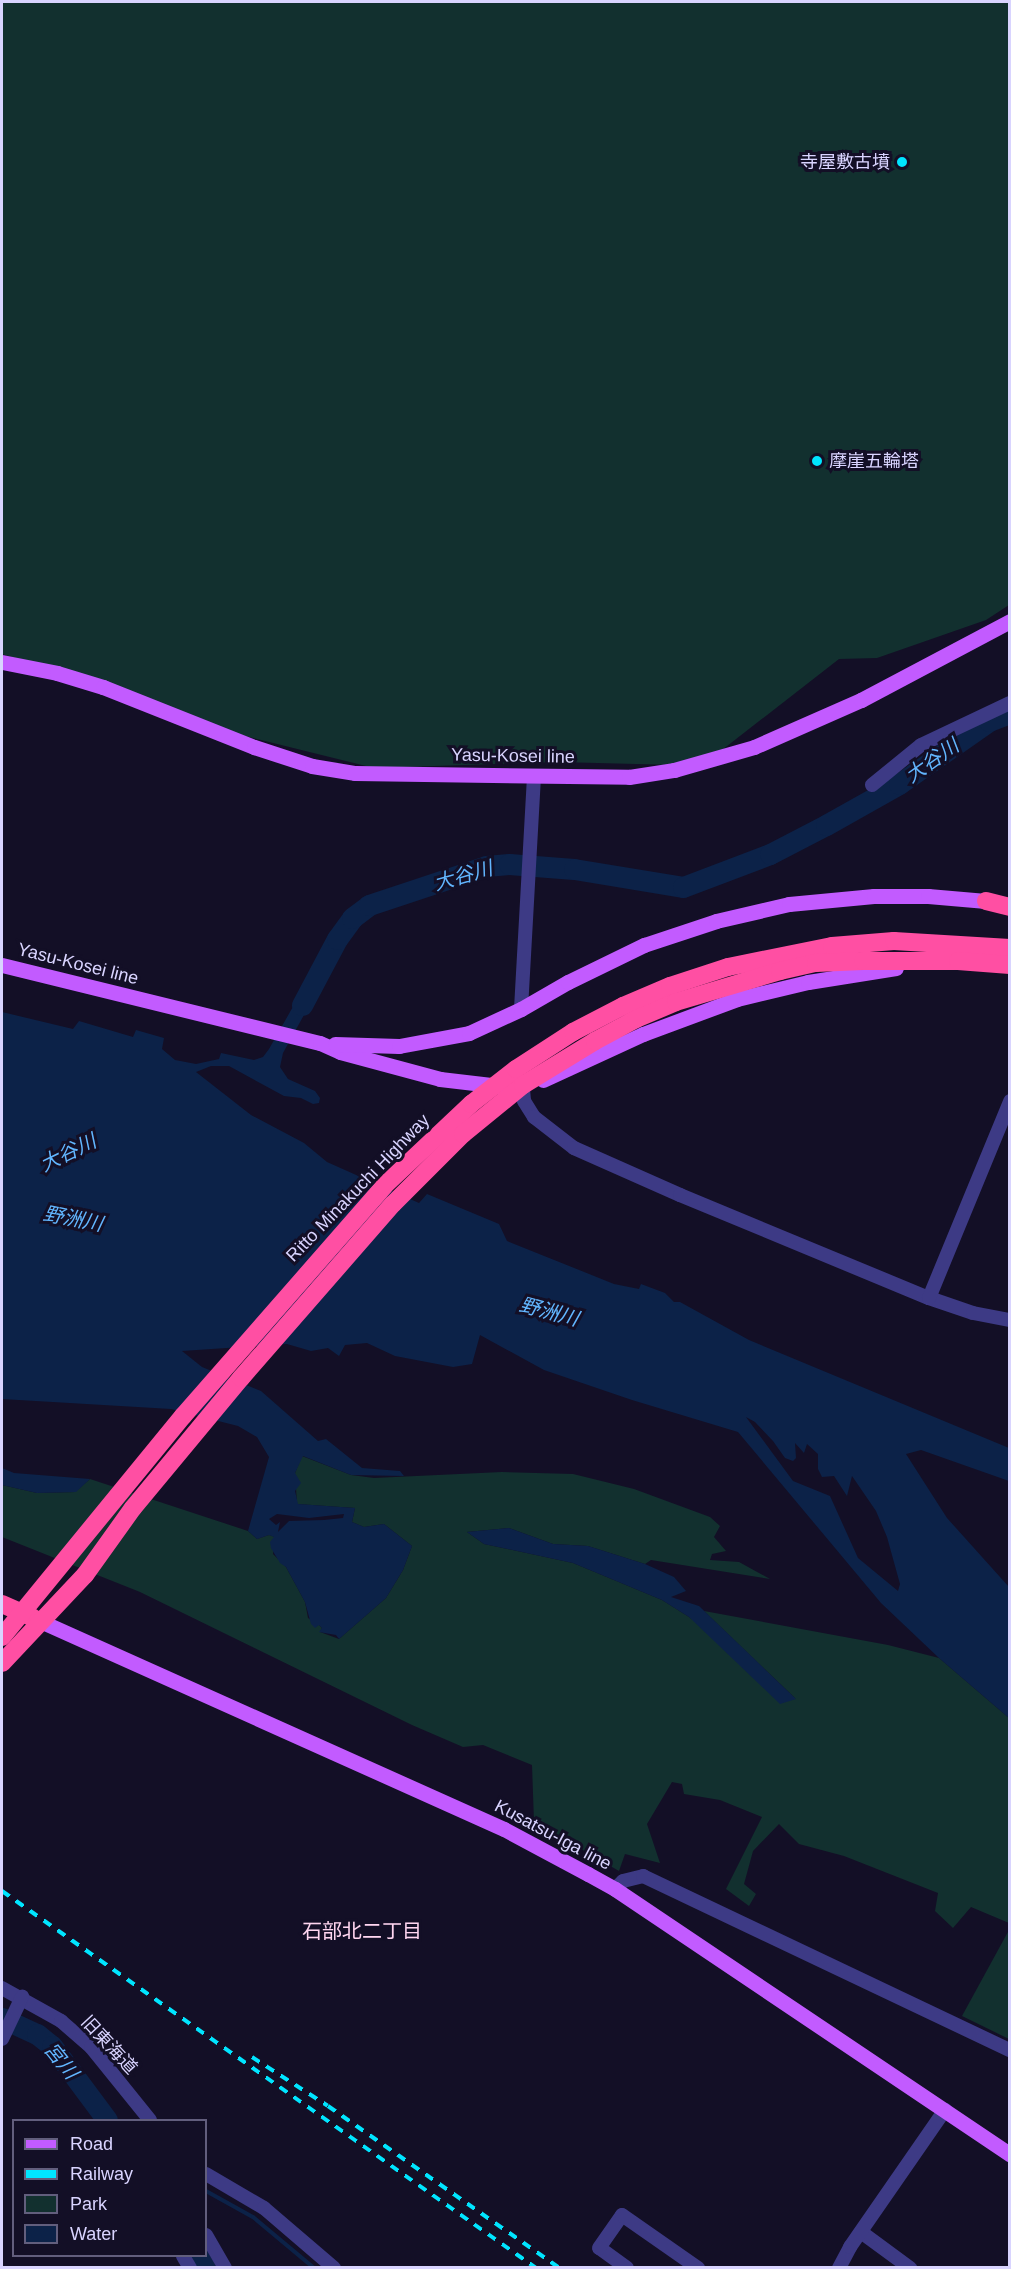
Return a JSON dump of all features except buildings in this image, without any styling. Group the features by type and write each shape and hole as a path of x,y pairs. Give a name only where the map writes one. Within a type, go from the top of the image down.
{"highway":[{"path":"986,902 1010,907"},
{"name":"Ritto Minakuchi Highway","path":"2,1638 183,1416 376,1195 445,1127 516,1069 573,1032 623,1006 670,986 728,967 832,946 894,941 1010,948"},
{"name":"Ritto Minakuchi Highway","path":"2,1663 85,1575 133,1509 319,1286 436,1160 463,1134 523,1085 636,1019 676,1002 738,982 816,963 958,961 1010,965"},
{"path":"2,1604 40,1621"},
{"path":"2,1638 40,1621"}],"main road":[{"name":"Yasu-Kosei line","path":"2,663 57,673 103,687 254,747 312,766 355,772 629,777 674,770 754,747 861,700 1010,621"},
{"name":"Yasu-Kosei line","path":"320,1043 399,1046 469,1033 521,1010 568,982 644,945 716,921 778,906 874,896 928,896 986,902"},
{"path":"523,1089 643,1034 737,999 860,972 958,961"},
{"name":"Yasu-Kosei line","path":"2,965 320,1043 340,1052 440,1079 523,1089"},
{"name":"Kusatsu-Iga line","path":"40,1621 504,1829 615,1889 1010,2154"}],"street":[{"path":"872,785 921,745 1010,703"},
{"path":"521,1010 534,776"},
{"path":"523,1089 525,1101 534,1117 574,1148 680,1195 929,1298 973,1313 1010,1320"},
{"path":"929,1298 1010,1101"},
{"path":"615,1889 623,1881 643,1876 1010,2050"},
{"name":"旧東海道","path":"2,1988 20,2002 61,2021 91,2047 148,2119"},
{"path":"2,2038 20,2002"},
{"path":"839,2268 945,2110"},
{"path":"207,2181 264,2208 334,2268"},
{"path":"627,2268 599,2248 622,2215 698,2268"},
{"path":"861,2232 910,2268"},
{"path":"207,2237 225,2268"}],"green space":[{"path":"2,2 1009,2 1009,605 986,620 877,658 839,659 722,750 676,765 558,762 374,768 209,727 112,686 2,654"},
{"path":"302,1456 351,1475 374,1478 502,1472 573,1474 634,1489 710,1517 720,1526 714,1537 726,1551 712,1554 710,1560 739,1562 770,1579 651,1560 645,1564 588,1546 553,1544 509,1528 467,1532 484,1544 573,1563 662,1600 689,1617 796,1699 704,1611 888,1645 939,1658 1009,1718 1009,1923 971,1907 953,1928 935,1911 938,1893 844,1856 799,1844 779,1824 753,1851 744,1884 756,1894 749,1906 726,1889 762,1817 720,1800 684,1794 682,1784 672,1782 647,1824 660,1863 625,1854 619,1871 534,1822 532,1765 483,1745 463,1747 412,1725 140,1592 2,1537 2,1485 37,1493 75,1492 90,1479 248,1531 257,1539 269,1535 275,1537 273,1554 286,1567 305,1602 308,1618 322,1628 320,1632 339,1639 386,1598 403,1570 412,1546 384,1524 364,1527 352,1522 355,1508 297,1504 295,1473"},
{"path":"1009,1930 1010,2039 962,2016"}],"water":[{"name":"野洲川","path":"312,980 318,983 313,993 315,995 283,1053 280,1067 288,1079 315,1091 320,1098 319,1103 313,1104 301,1098 284,1096 229,1066 211,1066 196,1072 251,1115 304,1143 327,1162 419,1203 427,1194 499,1224 507,1241 614,1284 639,1289 641,1284 665,1293 674,1302 680,1302 749,1340 1009,1448 1009,1481 921,1450 906,1454 947,1518 1009,1587 1009,1718 939,1658 881,1603 738,1432 544,1370 480,1335 472,1364 453,1367 395,1356 367,1343 345,1345 339,1356 328,1348 311,1351 287,1344 182,1351 202,1367 261,1391 318,1441 326,1439 362,1468 400,1471 404,1476 351,1475 303,1456 295,1473 301,1483 295,1491 298,1504 355,1508 352,1522 364,1527 384,1524 412,1546 403,1570 386,1598 339,1639 336,1635 319,1632 322,1628 319,1625 315,1628 311,1624 305,1602 286,1567 280,1563 271,1548 270,1542 274,1537 269,1535 257,1539 248,1531 269,1457 257,1437 238,1426 171,1409 2,1399 2,1012 73,1029 79,1021 133,1037 136,1030 164,1038 162,1049 175,1060 196,1064 219,1059 221,1053 254,1060 263,1057 303,989 307,990","holes":["746,1417 755,1422 785,1458 793,1461 796,1458 795,1443 804,1453 807,1444 818,1454 818,1469 822,1477 834,1476 847,1496 852,1476 876,1511 887,1537 900,1584 898,1591 858,1558 830,1496 793,1481","277,1514 309,1518 344,1514 343,1518 289,1521 278,1532 280,1522 276,1525 269,1519"]},
{"path":"2,1468 14,1473 90,1479 76,1492 37,1493 2,1485"},
{"path":"509,1528 553,1544 588,1546 645,1564 674,1577 686,1591 671,1597 699,1606 796,1699 780,1704 689,1617 662,1600 573,1563 484,1544 467,1532"}],"waterway":[{"name":"大谷川","path":"302,1005 337,939 352,918 369,905 486,866 509,864 574,869 683,887 770,854 826,825 899,784 989,721 1010,713"},
{"name":"宮川","path":"2,2018 37,2034 52,2046 106,2119"},
{"path":"207,2192 253,2217 314,2268"},
{"name":"宮川","path":"199,2257 205,2268"}],"railway":[{"path":"2,1891 536,2268"},
{"path":"252,2057 328,2106 559,2268"}],"place":[{"name":"寺屋敷古墳","path":"902,162"},
{"name":"摩崖五輪塔","path":"817,461"}],"district":[{"name":"石部北二丁目","path":"362,1931"}]}
